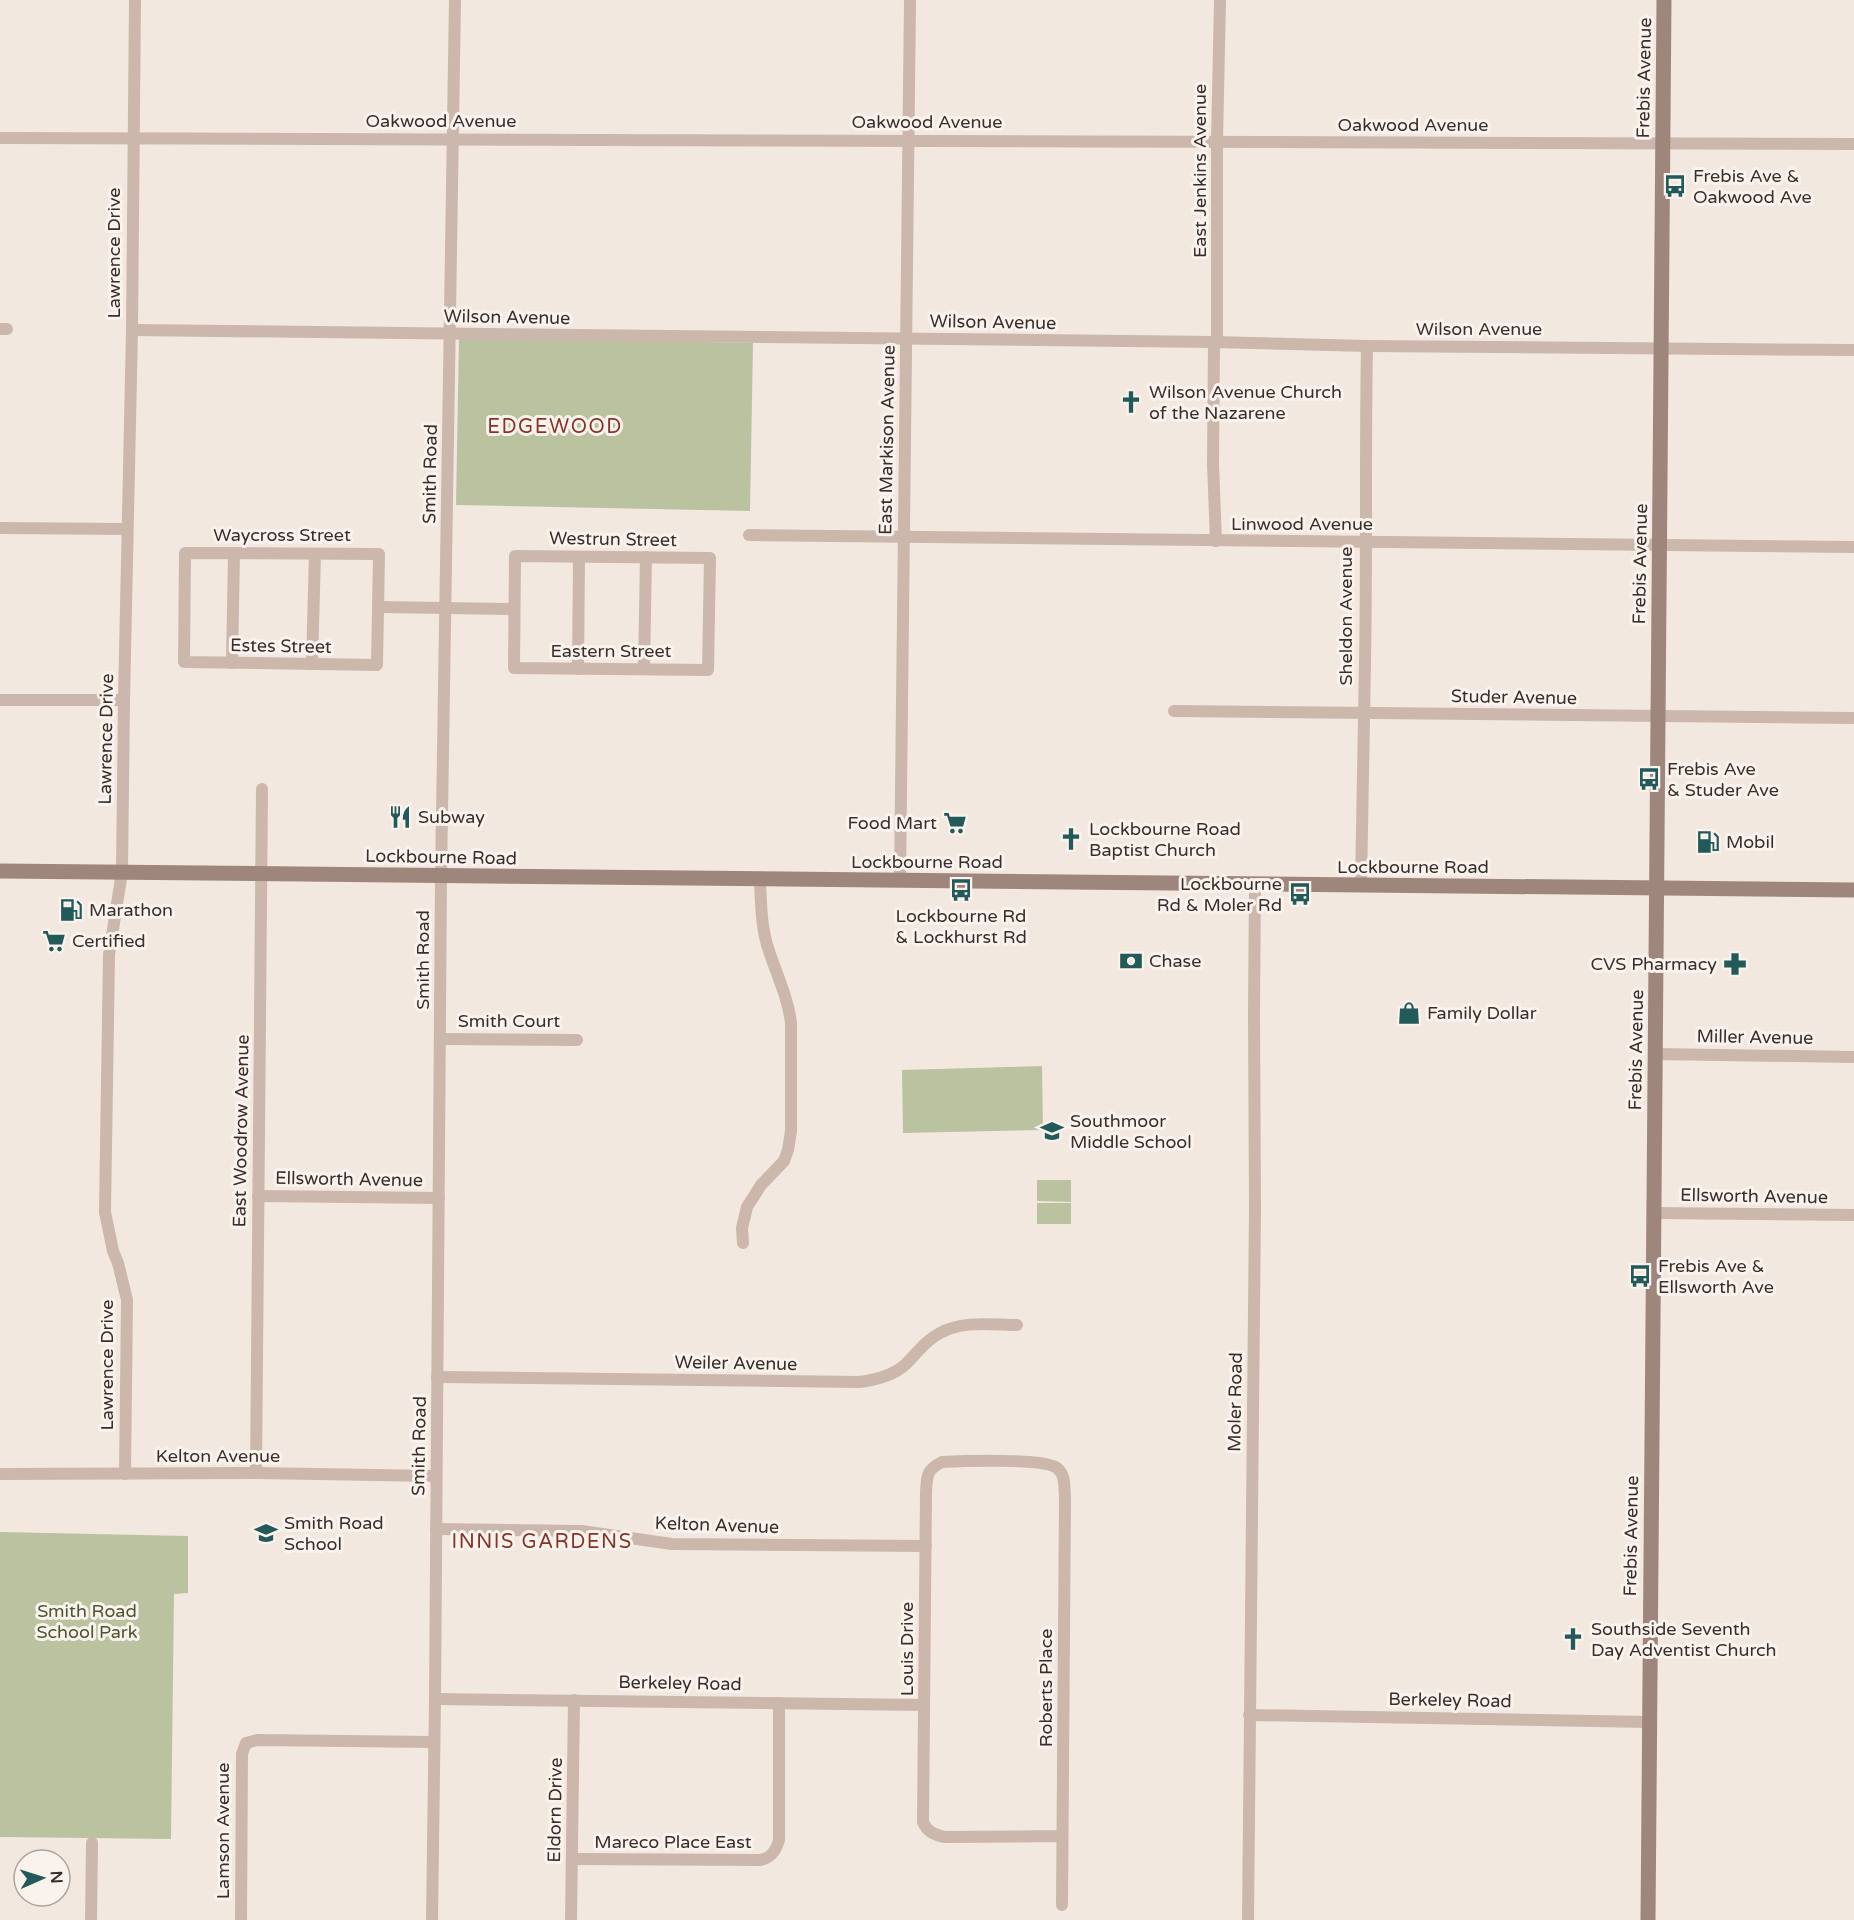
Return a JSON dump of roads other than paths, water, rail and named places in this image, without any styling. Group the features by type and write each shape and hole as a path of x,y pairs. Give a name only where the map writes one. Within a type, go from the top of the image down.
{"main road":[{"name":"Frebis Avenue","path":"1648,1920 1664,0"},
{"name":"Lockbourne Road","path":"0,871 1854,890"}],"street":[{"name":"Lawrence Drive","path":"125,1473 128,1300 113,1251 105,1212 109,955 122,872 132,330 135,0"},
{"name":"Smith Road","path":"432,1920 441,876 455,0"},
{"name":"East Markison Avenue","path":"900,880 910,0"},
{"name":"East Jenkins Avenue","path":"1216,541 1213,464 1220,0"},
{"name":"Oakwood Avenue","path":"0,138 1854,144"},
{"name":"Wilson Avenue","path":"132,330 1854,350"},
{"name":"Sheldon Avenue","path":"1361,886 1367,346"},
{"path":"0,528 127,530"},
{"name":"Linwood Avenue","path":"749,535 1854,548"},
{"name":"Waycross Street","path":"184,662 185,553 379,554 378,608"},
{"path":"232,663 234,553"},
{"path":"312,664 315,554"},
{"name":"Westrun Street","path":"514,609 514,556 710,558 708,670"},
{"path":"578,669 579,557"},
{"path":"644,669 646,557"},
{"path":"378,608 514,609"},
{"name":"Estes Street","path":"184,662 377,665 378,608"},
{"name":"Eastern Street","path":"514,609 514,668 708,670"},
{"path":"0,700 124,700"},
{"name":"Studer Avenue","path":"1174,711 1854,718"},
{"name":"East Woodrow Avenue","path":"256,1473 262,789"},
{"path":"743,1243 742,1228 747,1207 753,1194 784,1161 791,1131 791,1017 768,949 762,919 760,880"},
{"name":"Moler Road","path":"1248,1920 1256,885"},
{"name":"Smith Court","path":"441,1039 577,1040"},
{"name":"Miller Avenue","path":"1655,1054 1854,1057"},
{"name":"Ellsworth Avenue","path":"258,1196 439,1198"},
{"name":"Ellsworth Avenue","path":"1654,1212 1854,1215"},
{"name":"Weiler Avenue","path":"437,1377 859,1382 876,1380 891,1374 905,1365 929,1340 941,1332 971,1324 1017,1325"},
{"name":"Roberts Place","path":"932,1467 942,1462 956,1461 1038,1462 1050,1464 1062,1472 1065,1498 1062,1905"},
{"name":"Louis Drive","path":"932,1467 927,1478 923,1822 928,1830 945,1837 1062,1836"},
{"name":"Kelton Avenue","path":"0,1474 256,1473 436,1476"},
{"name":"Kelton Avenue","path":"436,1529 580,1531 672,1544 926,1546"},
{"name":"Berkeley Road","path":"435,1699 924,1704"},
{"name":"Eldorn Drive","path":"571,1920 574,1700"},
{"name":"Mareco Place East","path":"572,1859 767,1859 777,1848 779,1840 779,1702"},
{"name":"Berkeley Road","path":"1249,1715 1649,1722"},
{"name":"Lamson Avenue","path":"241,1920 242,1754 246,1743 257,1740 434,1742"},
{"path":"92,1843 92,1920"}],"place":[{"name":"Frebis Ave & Oakwood Ave","path":"1675,186"},
{"name":"Wilson Avenue Church of the Nazarene","path":"1131,402"},
{"name":"Frebis Ave & Studer Ave","path":"1649,779"},
{"name":"Subway","path":"400,817"},
{"name":"Food Mart","path":"955,823"},
{"name":"Lockbourne Road Baptist Church","path":"1071,839"},
{"name":"Mobil","path":"1708,842"},
{"name":"Lockbourne Rd & Lockhurst Rd","path":"961,890"},
{"name":"Lockbourne Rd & Moler Rd","path":"1300,894"},
{"name":"Marathon","path":"71,910"},
{"name":"Certified","path":"54,941"},
{"name":"Chase","path":"1131,961"},
{"name":"CVS Pharmacy","path":"1735,964"},
{"name":"Family Dollar","path":"1409,1013"},
{"name":"Southmoor Middle School","path":"1052,1131"},
{"name":"Frebis Ave & Ellsworth Ave","path":"1640,1276"},
{"name":"Smith Road School","path":"266,1533"},
{"name":"Southside Seventh Day Adventist Church","path":"1573,1639"}],"district":[{"name":"EDGEWOOD","path":"555,427"},
{"name":"INNIS GARDENS","path":"542,1542"}],"park label":[{"name":"Smith Road School Park","path":"87,1621"}]}
